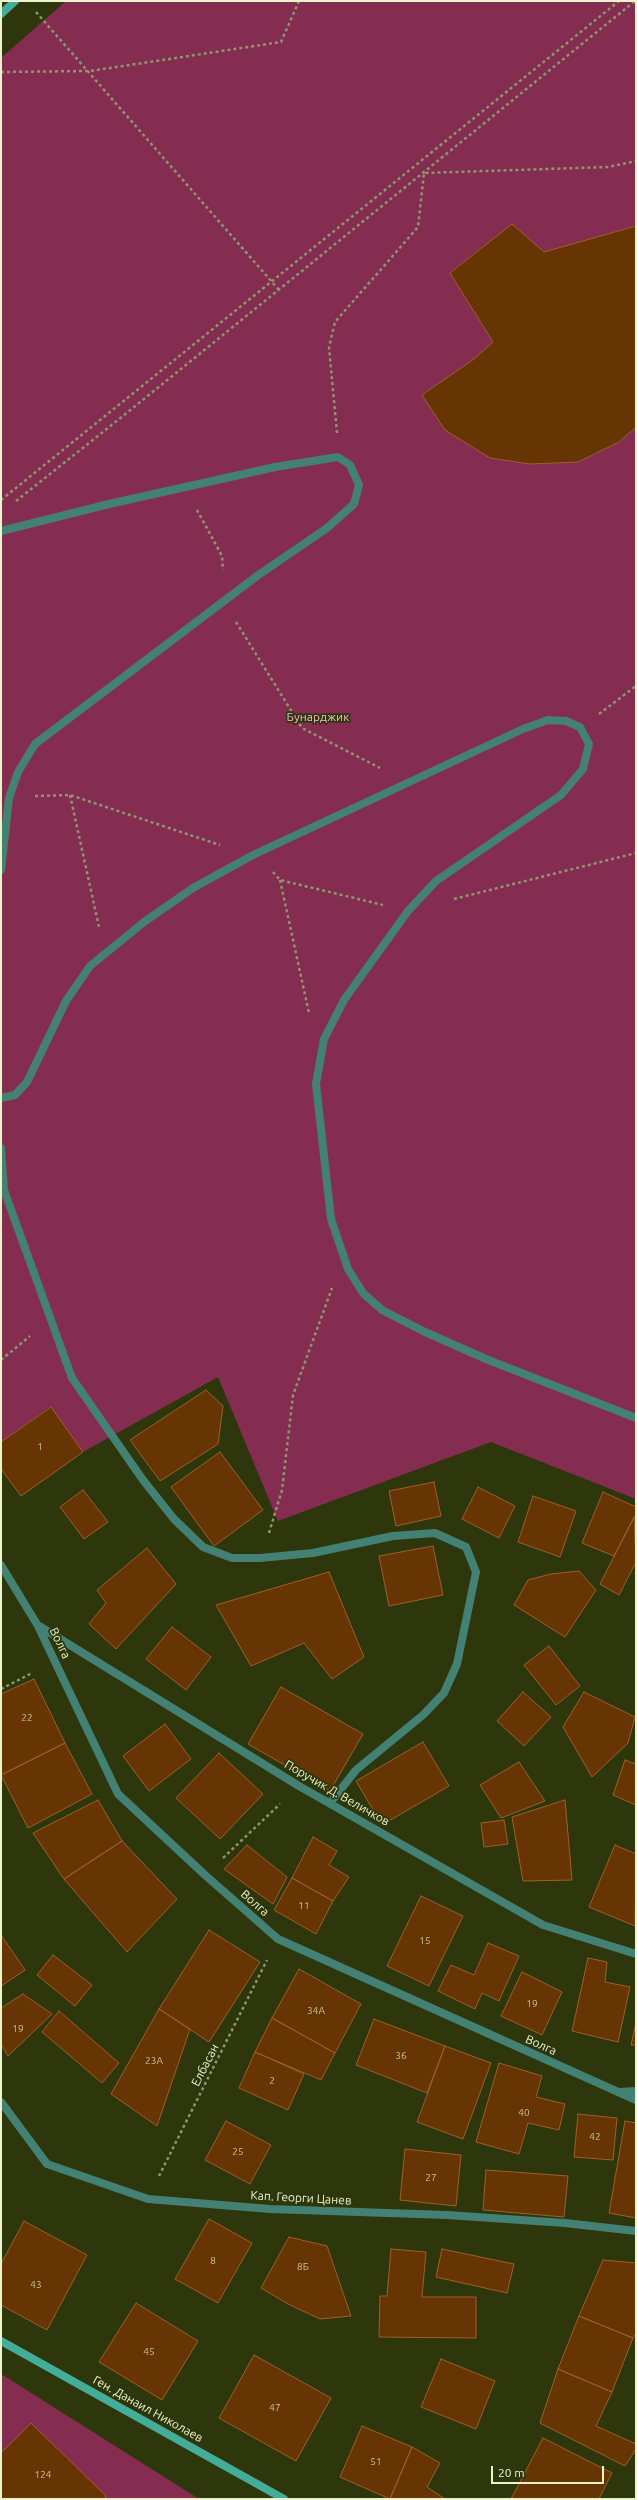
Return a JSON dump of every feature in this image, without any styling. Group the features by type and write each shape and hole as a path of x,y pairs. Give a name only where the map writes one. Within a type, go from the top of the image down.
{"street":[{"path":"1,14 15,1"},
{"path":"1,531 184,487 275,467 338,457 350,465 359,485 354,504 327,528 223,602 35,744 18,772 9,798 1,870"},
{"path":"1,1098 15,1095 23,1089 66,1000 90,966 144,922 193,888 253,855 523,729 548,720 566,721 580,727 589,744 582,769 562,795 436,881 408,911 344,1000 324,1039 316,1084 331,1219 348,1270 363,1293 382,1310 425,1332 486,1359 636,1418"},
{"path":"1,1148 4,1190 48,1317 72,1378 113,1439 174,1519 203,1547 232,1558 260,1558 314,1553 393,1536 435,1533 466,1546 476,1572 457,1664 444,1693 423,1715 356,1770 330,1803"},
{"name":"Волга","path":"1,1564 38,1626 118,1794 205,1875 278,1939 636,2100"},
{"name":"Поручик Д. Величков","path":"38,1626 299,1786 543,1926 636,1954"},
{"path":"616,2092 636,2091"},
{"name":"Кап. Георги Цанев","path":"1,2102 47,2164 148,2199 270,2209 447,2215 565,2223 636,2231"},
{"name":"Ген. Данаил Николаев","path":"2,2344 284,2499"}],"path":[{"path":"1,72 90,72 281,42 299,1"},
{"path":"1,500 619,1"},
{"path":"13,503 424,173 635,1"},
{"path":"631,4 636,4"},
{"path":"32,7 279,290"},
{"path":"424,173 608,167 636,161"},
{"path":"336,408 329,347 336,322 418,227 424,173"},
{"path":"184,487 222,556 223,602 302,728 408,782"},
{"path":"580,727 636,686"},
{"path":"70,795 104,954"},
{"path":"9,798 70,795 253,855 269,866 280,880 310,1015 324,1039"},
{"path":"280,880 408,911 636,853"},
{"path":"260,1558 282,1490 293,1395 330,1291 348,1270"},
{"path":"1,1360 25,1342 48,1317"},
{"path":"1,1689 55,1661"},
{"path":"205,1875 299,1786"},
{"name":"Елбасан","path":"148,2199 278,1939"}],"green space":[{"name":"Бунарджик","path":"66,1 636,1 636,1499 491,1442 278,1521 218,1377 83,1452 50,1407 1,1442 1,58"},
{"path":"1,2374 17,2384 199,2499 1,2499"}],"building":[{"path":"512,224 544,252 636,226 636,427 619,442 578,462 530,464 490,458 445,430 422,395 474,359 493,342 450,273"},
{"path":"206,1390 223,1406 218,1444 160,1481 130,1440"},
{"path":"51,1407 83,1452 21,1496 1,1469 1,1442"},
{"path":"220,1452 263,1510 214,1546 171,1487"},
{"path":"434,1482 441,1516 396,1526 389,1491"},
{"path":"478,1487 515,1506 499,1538 462,1519"},
{"path":"83,1490 108,1522 84,1539 60,1507"},
{"path":"603,1492 636,1507 636,1514 614,1556 582,1543"},
{"path":"533,1496 576,1511 560,1557 518,1542"},
{"path":"634,1517 636,1562 619,1595 600,1584"},
{"path":"433,1546 443,1595 389,1606 379,1556"},
{"path":"147,1548 176,1584 116,1649 89,1624 106,1603 97,1590"},
{"path":"579,1571 596,1590 565,1637 514,1605 528,1580 551,1574"},
{"path":"329,1572 364,1657 332,1679 304,1643 251,1666 216,1605"},
{"path":"172,1627 211,1657 186,1690 146,1659"},
{"path":"549,1646 580,1686 556,1705 524,1665"},
{"path":"34,1679 65,1743 1,1775 1,1694"},
{"path":"281,1687 363,1734 330,1791 248,1744"},
{"path":"523,1692 551,1717 524,1746 497,1721"},
{"path":"584,1692 635,1717 628,1743 592,1777 563,1727"},
{"path":"165,1724 191,1759 149,1791 123,1756"},
{"path":"423,1742 449,1786 382,1825 356,1781"},
{"path":"65,1743 92,1794 28,1828 1,1775"},
{"path":"219,1753 263,1794 220,1839 176,1798"},
{"path":"625,1760 636,1764 636,1805 613,1795"},
{"path":"519,1762 545,1801 501,1818 480,1785"},
{"path":"98,1800 122,1841 64,1879 33,1833"},
{"path":"565,1800 572,1880 523,1881 512,1817"},
{"path":"504,1820 508,1844 484,1847 481,1823"},
{"path":"313,1837 337,1851 329,1865 349,1877 333,1901 292,1878"},
{"path":"122,1841 177,1899 127,1952 64,1879"},
{"path":"247,1845 287,1877 273,1904 224,1869"},
{"path":"615,1845 636,1854 635,1926 589,1907"},
{"path":"292,1878 333,1901 316,1934 274,1910"},
{"path":"421,1896 463,1916 429,1986 387,1966"},
{"path":"209,1930 260,1962 209,2042 159,2009"},
{"path":"1,1935 25,1970 1,1986"},
{"path":"488,1943 519,1956 499,2001 482,1993 475,2009 438,1991 451,1965 474,1975"},
{"path":"53,1955 92,1985 75,2006 37,1975"},
{"path":"588,1958 607,1962 605,1982 630,1987 618,2042 572,2031"},
{"path":"299,1969 361,2004 335,2053 272,2018"},
{"path":"522,1972 562,1992 542,2035 501,2016"},
{"path":"23,1994 52,2014 8,2056 1,2044 1,2008"},
{"path":"159,2009 190,2029 157,2126 111,2094"},
{"path":"59,2011 119,2063 102,2083 42,2032"},
{"path":"272,2018 335,2053 321,2080 255,2052"},
{"path":"374,2019 445,2046 427,2093 356,2065"},
{"path":"636,2023 636,2045 631,2045"},
{"path":"445,2046 491,2063 463,2139 417,2122"},
{"path":"255,2052 304,2074 288,2110 239,2088"},
{"path":"499,2063 542,2076 536,2097 565,2104 559,2130 528,2123 519,2154 476,2142"},
{"path":"578,2114 617,2118 613,2160 574,2157"},
{"path":"226,2121 271,2145 250,2184 205,2160"},
{"path":"625,2121 636,2123 636,2218 609,2213"},
{"path":"405,2149 461,2155 456,2206 400,2200"},
{"path":"486,2170 568,2176 564,2217 483,2210"},
{"path":"209,2219 252,2243 218,2303 175,2279"},
{"path":"24,2221 87,2255 47,2330 1,2305 1,2264"},
{"path":"289,2237 327,2246 351,2316 320,2319 288,2304 261,2288"},
{"path":"391,2249 426,2252 422,2297 476,2297 476,2338 379,2337 380,2296 387,2296"},
{"path":"442,2249 514,2264 507,2293 436,2277"},
{"path":"603,2260 636,2263 636,2333 633,2338 579,2316"},
{"path":"136,2303 198,2341 162,2400 99,2362"},
{"path":"579,2316 633,2338 612,2392 558,2369"},
{"path":"254,2355 331,2398 296,2461 219,2418"},
{"path":"441,2359 495,2381 476,2429 421,2407"},
{"path":"558,2369 612,2392 596,2426 636,2444 636,2449 625,2466 540,2423"},
{"path":"31,2423 106,2496 104,2499 1,2499 1,2453"},
{"path":"362,2426 412,2447 390,2499 340,2477"},
{"path":"543,2438 612,2473 599,2499 511,2499"},
{"path":"412,2447 440,2463 427,2487 445,2499 390,2499"}]}
